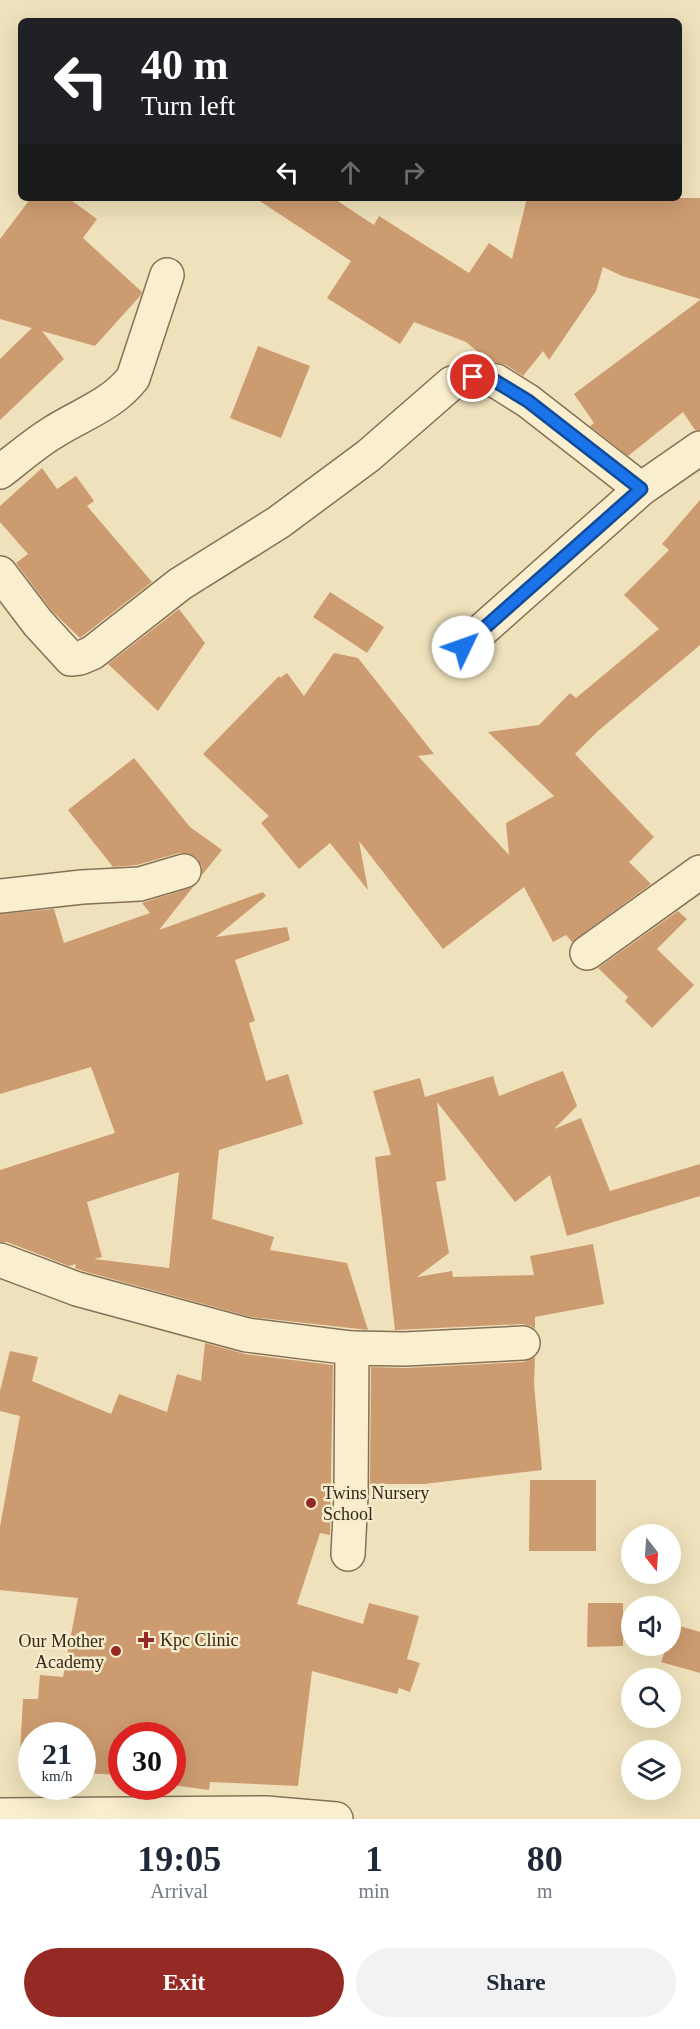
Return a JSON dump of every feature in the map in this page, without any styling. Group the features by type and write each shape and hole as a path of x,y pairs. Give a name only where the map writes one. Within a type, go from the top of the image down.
{"street":[{"path":"0,472 52,433 100,407 124,390 133,378 167,275"},
{"path":"0,573 38,623 71,659 80,658 92,653 180,584 279,522 368,456 452,383 473,377 495,381 528,401 641,489"},
{"path":"463,647 641,489 700,448"},
{"path":"0,896 82,887 140,884 184,871"},
{"path":"587,953 700,872"},
{"path":"0,1260 77,1289 247,1335 352,1348 405,1349 523,1343"},
{"path":"348,1554 351,1496 352,1348"},
{"path":"0,1815 266,1813 336,1819"}],"building":[{"path":"682,198 700,198 700,299 622,276 603,267 596,291 549,360 543,351 523,376 506,365 489,361 466,342 414,322 400,344 327,298 351,261 260,201 338,201 374,225 379,216 469,273 489,243 512,259 526,201 682,201"},
{"path":"29,201 72,201 97,219 83,238 142,292 95,346 42,331 64,359 0,420 0,359 32,328 0,319 0,239"},
{"path":"700,300 700,430 695,430 683,412 628,456 590,426 594,423 574,394"},
{"path":"258,346 310,366 281,438 230,418"},
{"path":"42,468 57,489 76,476 94,501 87,506 152,582 80,638 52,611 16,563 28,554 0,522 0,506"},
{"path":"700,500 700,645 598,731 575,754 654,837 629,862 651,884 572,942 566,935 553,942 524,887 443,949 359,841 368,890 330,843 299,869 261,823 269,816 203,754 279,676 280,678 287,673 304,696 334,653 358,658 434,754 418,756 509,855 506,823 554,796 488,732 539,725 570,693 576,698 659,629 624,595 669,550 662,544"},
{"path":"330,592 384,627 367,653 313,617"},
{"path":"179,609 205,643 158,711 108,664"},
{"path":"134,758 190,827 222,850 202,875 202,866 197,858 188,853 179,853 137,865 113,867 68,810"},
{"path":"193,887 159,930 263,892 266,896 216,937 287,927 290,940 235,960 255,1021 249,1023 266,1081 288,1074 303,1124 219,1150 212,1219 274,1237 270,1250 347,1263 368,1330 251,1317 83,1271 75,1268 76,1264 69,1266 7,1242 0,1242 0,1170 115,1133 91,1067 0,1094 0,914 54,909 64,943 150,913 142,903","holes":["179,1172 169,1268 94,1259 102,1257 87,1202"]},
{"path":"678,911 687,919 657,949 694,985 652,1028 625,1001 628,997 598,968"},
{"path":"563,1071 577,1106 554,1129 581,1118 610,1191 700,1164 700,1196 567,1236 550,1175 515,1202 437,1102 446,1180 436,1182 449,1253 417,1277 452,1271 453,1277 534,1275 530,1256 593,1244 604,1304 535,1317 535,1329 522,1324 395,1330 375,1157 391,1155 373,1091 420,1078 425,1097 493,1076 499,1096"},
{"path":"205,1343 245,1354 333,1365 330,1535 320,1533 297,1604 363,1624 369,1603 419,1616 407,1659 420,1663 410,1692 399,1688 397,1694 312,1671 298,1786 210,1782 209,1790 186,1787 186,1722 108,1722 108,1774 96,1774 96,1722 22,1722 23,1699 38,1699 40,1675 63,1677 78,1598 0,1590 0,1527 20,1416 0,1411 0,1391 10,1351 38,1357 32,1381 111,1414 119,1394 167,1412 177,1374 201,1381"},
{"path":"535,1357 534,1385 542,1470 424,1484 370,1484 371,1367 406,1368 524,1362"},
{"path":"530,1480 596,1480 596,1551 529,1551"},
{"path":"588,1603 621,1603 621,1646 587,1647"},
{"path":"681,1626 700,1632 700,1673 661,1662 663,1656 681,1656"}],"place":[{"name":"Twins Nursery School","path":"311,1503"},
{"name":"Kpc Clinic","path":"146,1640"},
{"name":"Our Mother Academy","path":"116,1651"}],"route":[{"path":"463,647 641,489 528,401 495,381 473,377"}]}
